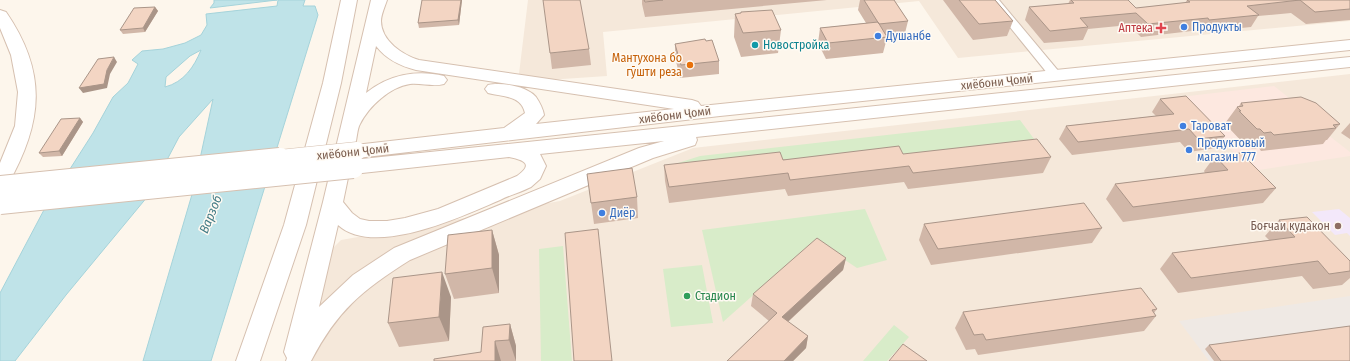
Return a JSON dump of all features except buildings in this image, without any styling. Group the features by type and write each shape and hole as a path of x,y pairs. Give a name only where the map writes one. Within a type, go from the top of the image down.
{"main road":[{"path":"248,361 295,225 321,120 332,83 349,0"},
{"path":"293,361 333,202 379,0"},
{"path":"373,22 377,35 388,52 402,60 416,65 723,119"},
{"path":"0,181 13,160 27,119 28,90 22,66 2,24"},
{"name":"хиёбони Ҷомӣ","path":"0,203 355,159 723,119 1056,76 1350,46"},
{"path":"1318,49 1343,63"},
{"path":"1268,54 1285,69"},
{"name":"хиёбони Ҷомӣ","path":"723,119 1343,63"},
{"path":"333,202 344,220 355,226 367,229 414,224 447,215 519,184 532,175 536,166 533,158 507,143 535,115 534,104 529,99 516,93 431,79 411,78 396,82 380,89 366,101 350,125"},
{"path":"298,361 324,316 339,300 367,275 402,254 646,153 723,119"},
{"name":"хиёбони Ҷомӣ","path":"0,186 355,159"}],"street":[{"path":"993,0 1056,76"}],"shaded area":[{"path":"528,0 1350,0 1350,21 958,58 919,1 603,32 607,76 518,82"},
{"path":"1350,74 1350,361 290,361 305,276 341,240 560,201 693,148"},
{"path":"1274,86 1326,127 1319,128 1350,152 1350,156 1252,171 1180,97"},
{"name":"Боғчаи кудакон","path":"1339,209 1350,218 1350,236 1347,233 1335,235 1312,212"},
{"path":"1350,296 1350,361 1209,361 1179,321"}],"green space":[{"path":"1020,120 1040,147 914,162 672,165 700,156"},
{"path":"865,209 887,260 857,268 815,240 723,322 702,230"},
{"path":"563,246 572,361 541,361 539,249"},
{"name":"Стадион","path":"702,265 713,323 671,327 663,269"},
{"path":"894,325 909,337 887,361 863,361"}],"water":[{"path":"214,0 277,0 210,8 214,3"},
{"name":"Варзоб","path":"278,0 305,0 303,6 315,6 318,15 211,361 143,361 193,191 213,99 179,137 148,196 66,295 15,361 0,361 0,293 45,208 93,133 113,97 128,83 138,64 132,60 142,51 163,49 185,43 201,35 207,25 206,14 277,6","holes":["201,50 192,68 183,78 178,82 165,87 166,77 190,56"]}],"place":[{"name":"Продукты","path":"1184,27"},
{"name":"Аптека","path":"1161,28"},
{"name":"Душанбе","path":"878,36"},
{"name":"Новостройка","path":"755,45"},
{"name":"Мантухона бо гӯшти реза","path":"690,65"},
{"name":"Тароват","path":"1183,126"},
{"name":"Продуктовый магазин 777","path":"1189,150"},
{"name":"Диёр","path":"602,213"},
{"name":"Боғчаи кудакон","path":"1338,226"},
{"name":"Стадион","path":"687,296"}]}
